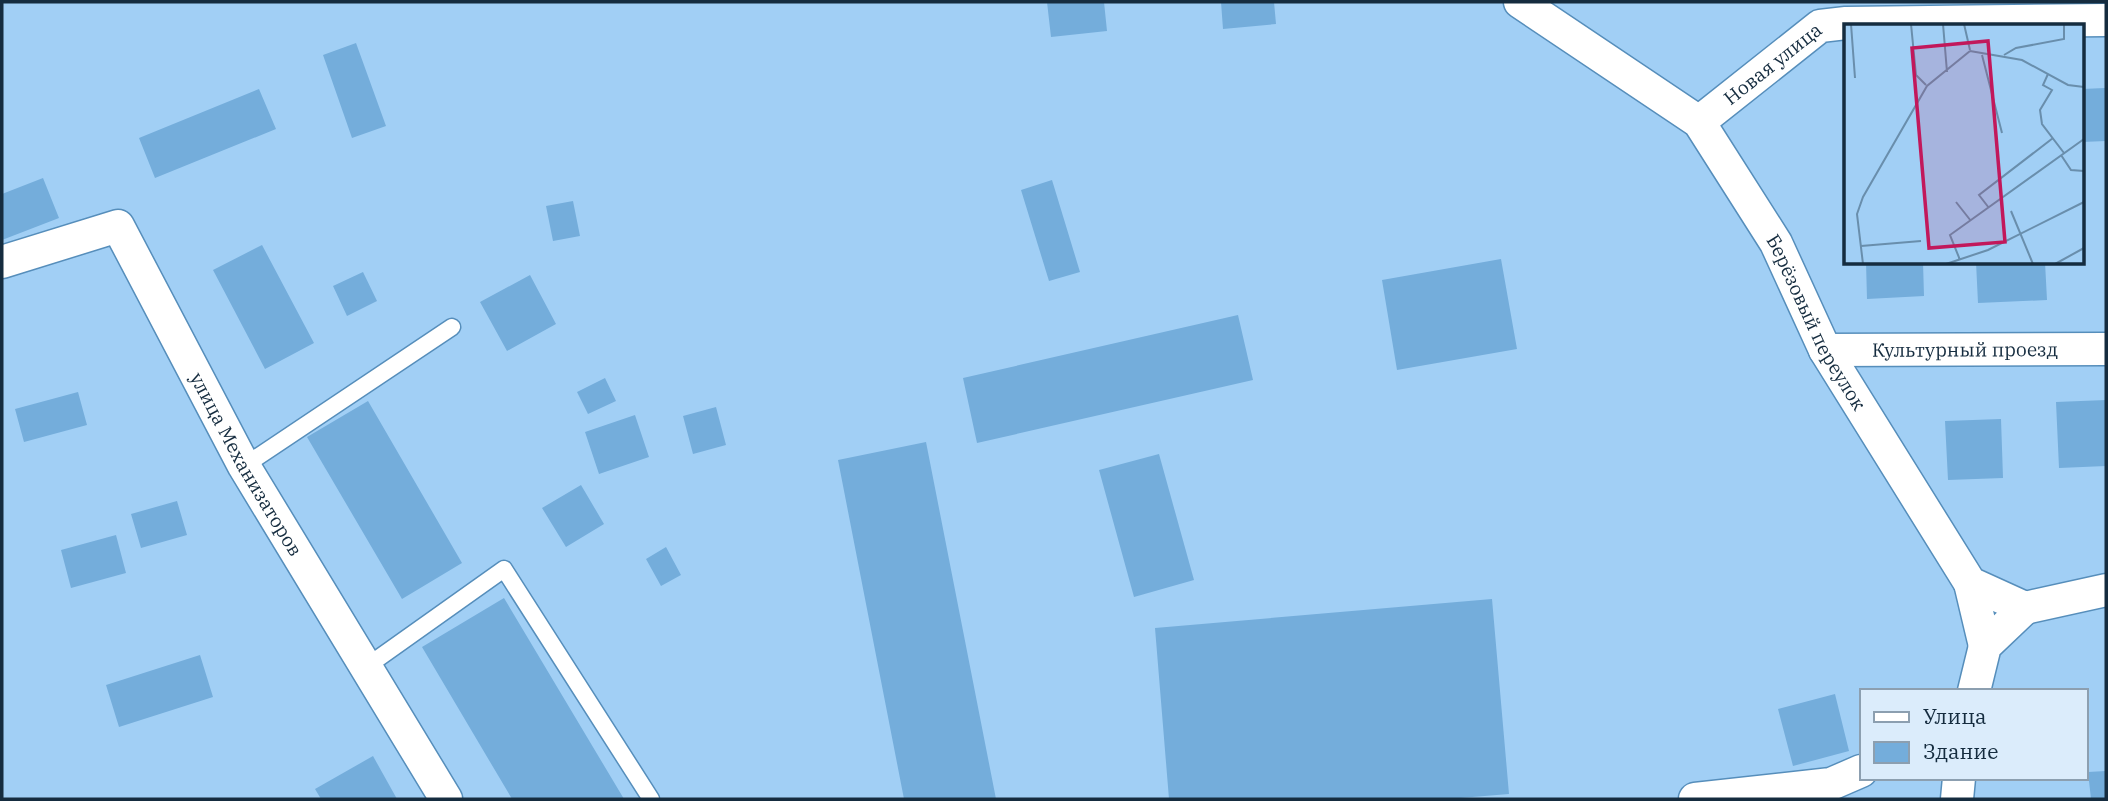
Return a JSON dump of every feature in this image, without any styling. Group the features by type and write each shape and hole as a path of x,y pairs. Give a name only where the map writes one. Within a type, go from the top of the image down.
{"street":[{"name":"Берёзовый переулок","path":"1520,2 1699,122 1776,243 1825,351 1969,583 1985,646"},
{"name":"Новая улица","path":"1699,122 1820,26 1846,23 2106,20"},
{"name":"улица Механизаторов","path":"2,262 118,226 244,466 446,799"},
{"name":"Культурный проезд","path":"1825,351 2106,349"},
{"path":"1969,583 2025,608"},
{"path":"1974,689 1985,646 2025,608 2106,590"},
{"path":"1695,799 1831,784 1860,771"},
{"path":"1957,799 1959,780"}],"lane":[{"path":"244,466 452,327"},
{"path":"366,667 505,569 651,799"}],"building":[{"path":"1047,2 1104,2 1107,31 1051,37"},
{"path":"1221,2 1274,2 1276,24 1223,29"},
{"path":"356,43 386,126 352,138 323,55"},
{"path":"2105,88 2106,141 2084,142 2084,89"},
{"path":"259,89 276,129 155,178 139,138"},
{"path":"43,178 59,218 2,240 2,194"},
{"path":"1052,180 1080,272 1049,281 1021,190"},
{"path":"573,201 580,236 553,241 546,206"},
{"path":"262,245 314,343 265,369 213,270"},
{"path":"1501,259 1517,349 1397,370 1382,280"},
{"path":"1866,264 1923,264 1924,296 1867,299"},
{"path":"1976,264 2045,264 2047,300 1978,303"},
{"path":"363,272 377,301 347,316 333,286"},
{"path":"530,275 556,324 507,351 480,302"},
{"path":"1238,315 1253,380 977,443 963,378"},
{"path":"605,378 616,401 588,414 577,392"},
{"path":"78,392 87,425 24,442 15,409"},
{"path":"2106,400 2106,466 2059,468 2056,402"},
{"path":"368,401 462,563 402,599 307,437"},
{"path":"716,407 726,445 693,454 683,416"},
{"path":"635,415 649,457 599,474 585,432"},
{"path":"2001,419 2003,478 1948,480 1945,421"},
{"path":"926,442 996,799 904,799 838,460"},
{"path":"1159,454 1194,580 1134,597 1099,470"},
{"path":"581,485 604,524 566,547 542,508"},
{"path":"177,501 187,535 141,548 131,514"},
{"path":"116,535 126,573 71,588 61,550"},
{"path":"666,547 681,575 661,586 646,559"},
{"path":"504,598 624,799 512,799 422,647"},
{"path":"1492,599 1509,794 1448,799 1169,799 1155,628"},
{"path":"200,655 213,697 119,727 106,685"},
{"path":"1835,694 1849,751 1793,766 1778,709"},
{"path":"373,756 397,799 321,799 315,789"},
{"path":"2106,771 2106,799 2091,799 2088,772"}]}
